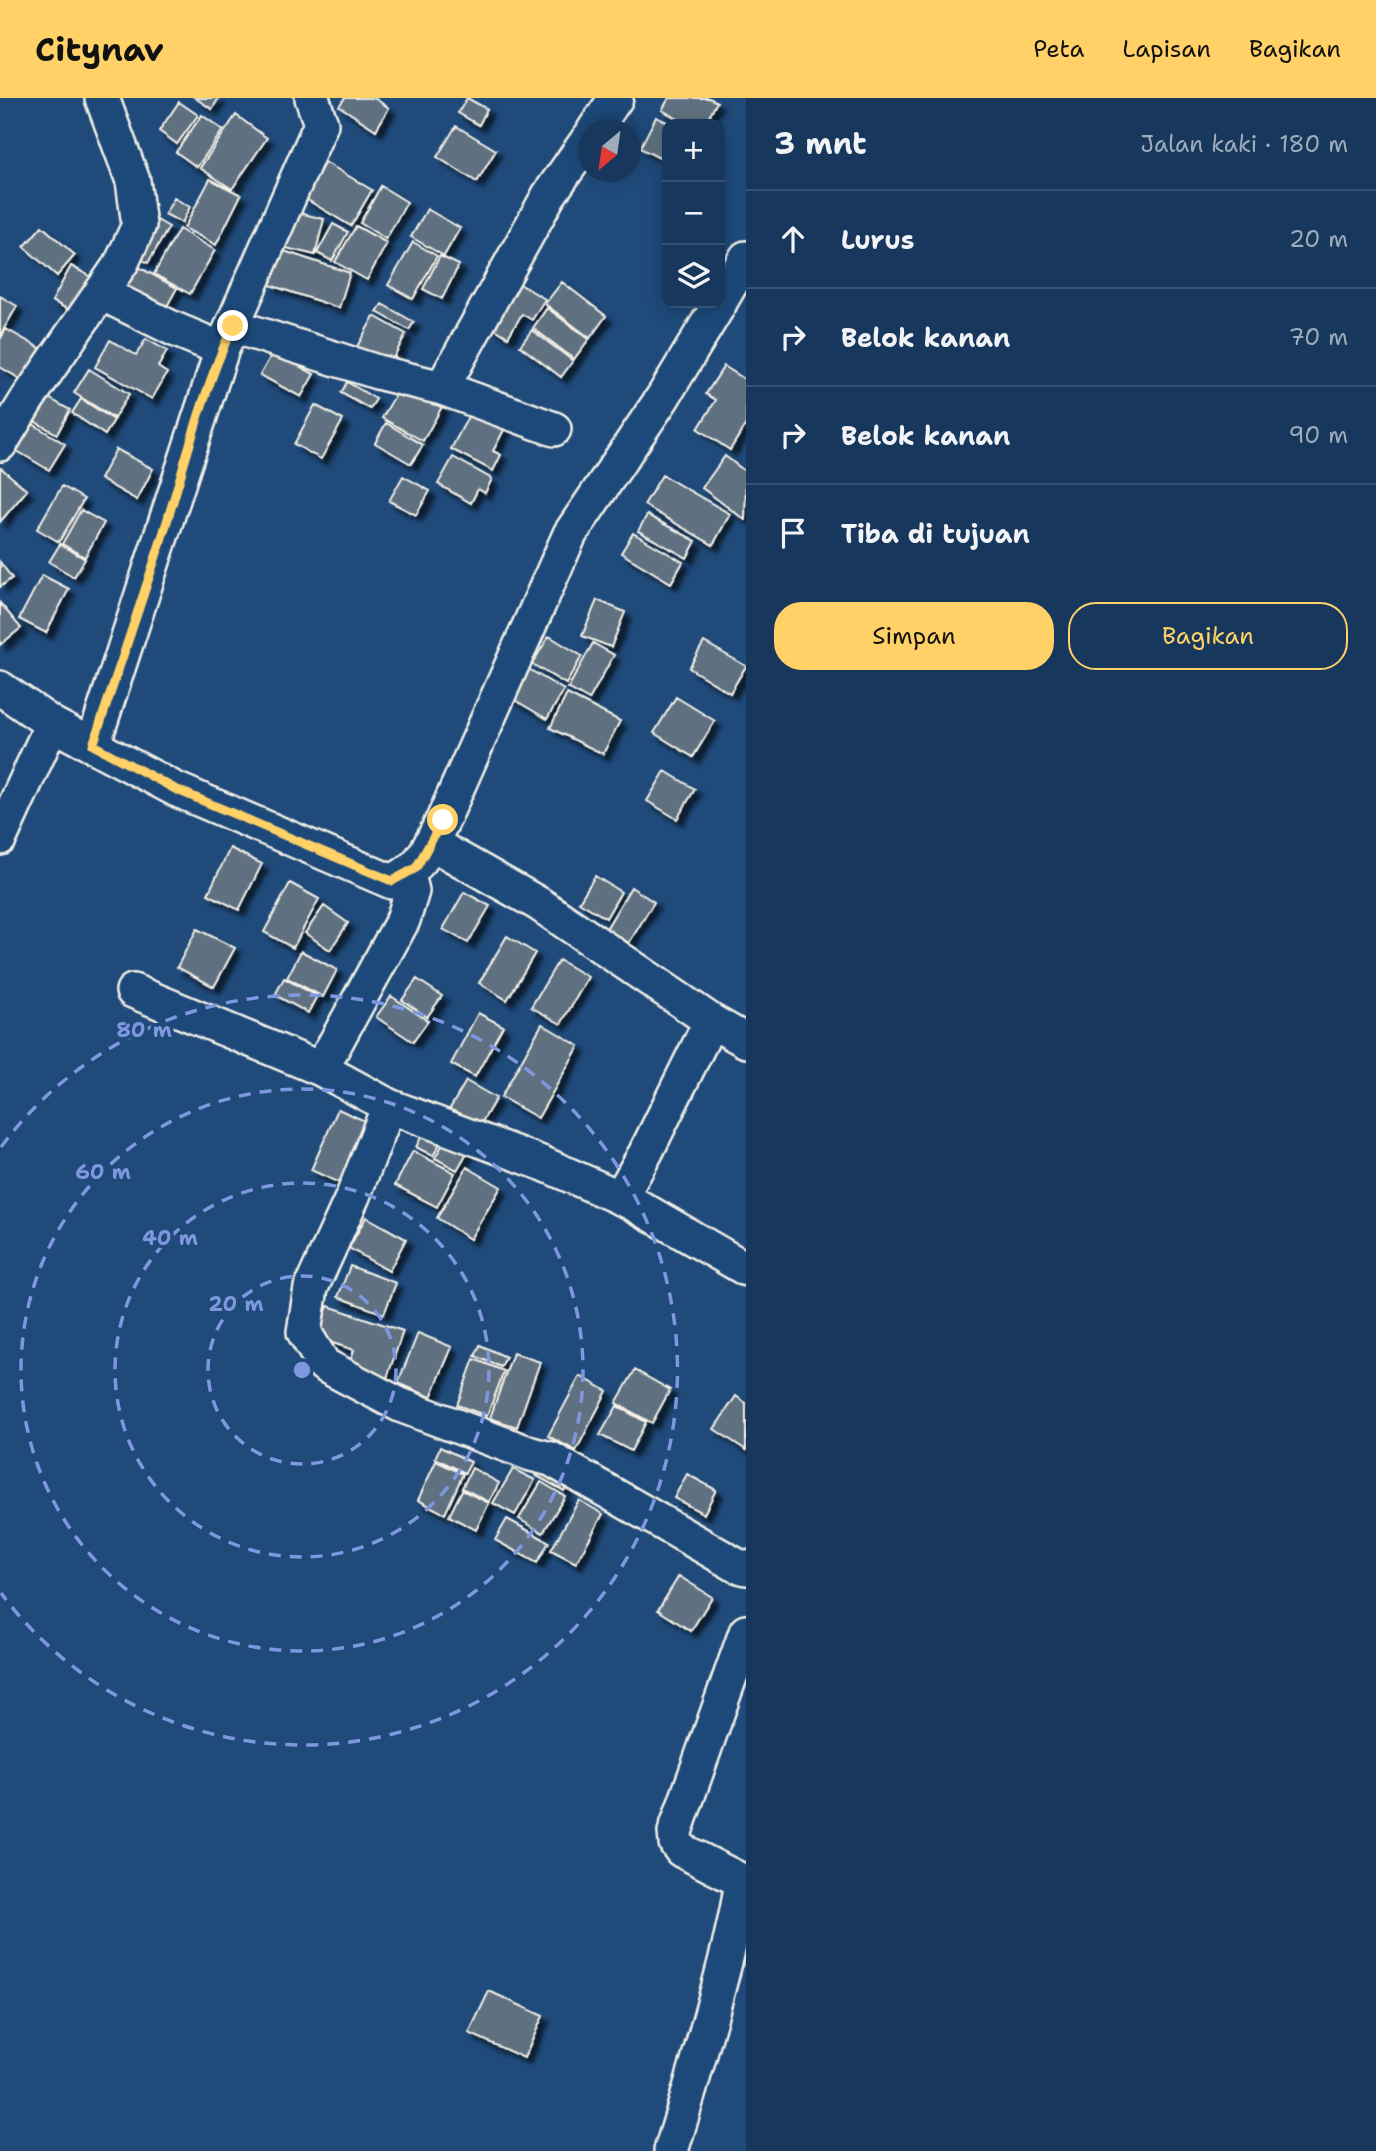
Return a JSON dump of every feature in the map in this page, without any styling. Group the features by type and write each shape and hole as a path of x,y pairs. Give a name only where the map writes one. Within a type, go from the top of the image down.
{"street":[{"path":"0,444 122,262 139,225 133,181 102,98"},
{"path":"93,745 228,338 321,124 312,98"},
{"path":"602,119 616,98"},
{"path":"442,388 549,195 578,154"},
{"path":"725,294 746,258"},
{"path":"101,293 174,329 228,338 442,388 554,429"},
{"path":"0,688 52,724 175,789 392,881 408,874 416,868 431,843 570,534 663,397 717,308"},
{"path":"0,838 52,724"},
{"path":"431,843 539,904 711,1021 746,1041"},
{"path":"321,1069 403,920 412,891 408,874"},
{"path":"133,991 321,1069 389,1107 544,1164 620,1198 746,1269"},
{"path":"620,1198 711,1021"},
{"path":"389,1107 353,1196 311,1288 304,1332 324,1365 400,1405 551,1459 743,1572"},
{"path":"671,2151 701,2060 740,1924 744,1889 740,1880 681,1850 676,1843 675,1832 746,1632"}],"building":[{"path":"195,98 219,98 212,109"},
{"path":"345,98 374,98 389,108 376,130 339,106"},
{"path":"467,98 487,109 479,125 458,113"},
{"path":"669,98 709,98 717,102 708,119 678,119 662,110"},
{"path":"179,102 198,115 177,144 159,131"},
{"path":"202,115 223,130 197,167 176,152"},
{"path":"236,115 267,138 232,189 200,168"},
{"path":"656,117 662,120 662,159 641,146"},
{"path":"456,126 496,150 477,182 437,157"},
{"path":"325,162 372,190 351,226 304,198"},
{"path":"210,179 241,195 216,245 184,228"},
{"path":"381,186 407,202 386,239 360,223"},
{"path":"174,198 190,207 182,223 165,214"},
{"path":"427,209 460,228 444,256 411,237"},
{"path":"287,210 324,219 315,255 278,246"},
{"path":"152,217 169,227 148,263 131,253"},
{"path":"333,224 348,232 332,261 317,253"},
{"path":"42,226 75,255 57,276 24,247"},
{"path":"356,226 387,243 367,280 335,262"},
{"path":"179,229 215,250 190,294 154,274"},
{"path":"413,242 437,256 413,299 388,285"},
{"path":"281,250 350,273 339,308 270,285"},
{"path":"440,256 459,265 442,299 423,289"},
{"path":"126,260 177,288 159,321 108,293"},
{"path":"71,266 99,281 80,316 52,301"},
{"path":"506,276 545,299 532,320 522,314 508,337 481,320"},
{"path":"562,282 606,316 590,338 545,304"},
{"path":"0,296 17,306 0,336"},
{"path":"382,304 414,322 409,330 377,312"},
{"path":"547,308 589,339 574,359 533,328"},
{"path":"374,316 406,334 387,370 354,352"},
{"path":"6,329 52,355 34,387 0,367 0,340"},
{"path":"532,330 573,361 561,377 520,346"},
{"path":"146,339 167,351 158,367 167,373 152,399 95,367 110,340 136,355"},
{"path":"273,352 314,374 301,397 260,375"},
{"path":"724,366 746,380 746,424 730,450 698,429 716,400 706,394"},
{"path":"89,369 129,394 114,418 74,393"},
{"path":"347,382 376,399 370,409 341,393"},
{"path":"402,383 443,405 423,441 382,418"},
{"path":"36,391 70,410 57,434 22,414"},
{"path":"81,399 114,420 105,435 72,413"},
{"path":"315,405 343,420 321,459 294,444"},
{"path":"472,409 506,426 493,451 501,455 493,471 451,449"},
{"path":"386,423 423,445 411,464 375,443"},
{"path":"33,424 65,444 49,470 17,451"},
{"path":"116,449 153,469 137,500 100,479"},
{"path":"725,456 746,472 745,520 702,488"},
{"path":"453,457 492,479 485,493 478,489 471,503 438,484"},
{"path":"1,468 27,490 0,522 0,470"},
{"path":"662,475 730,514 713,545 644,505"},
{"path":"403,476 430,491 416,515 389,501"},
{"path":"62,486 84,499 59,542 37,529"},
{"path":"81,510 104,523 85,557 62,544"},
{"path":"647,515 696,541 687,558 638,531"},
{"path":"633,533 683,562 671,583 621,553"},
{"path":"60,544 85,559 74,577 49,562"},
{"path":"0,562 12,578 0,587"},
{"path":"42,575 69,589 46,633 19,619"},
{"path":"597,600 625,612 611,647 582,636"},
{"path":"0,603 21,628 0,645"},
{"path":"549,636 582,656 566,684 532,664"},
{"path":"704,642 746,666 730,693 689,668"},
{"path":"593,643 614,655 589,700 568,688"},
{"path":"525,667 564,690 547,719 508,696"},
{"path":"567,694 620,721 603,754 550,728"},
{"path":"676,697 715,721 693,757 654,733"},
{"path":"665,771 695,789 677,819 647,801"},
{"path":"230,848 262,864 239,910 208,894"},
{"path":"595,876 621,892 606,918 579,902"},
{"path":"290,883 319,899 293,948 264,932"},
{"path":"631,887 654,902 629,943 606,929"},
{"path":"464,892 490,906 468,943 443,929"},
{"path":"324,906 348,923 330,950 305,933"},
{"path":"197,929 235,948 214,987 177,967"},
{"path":"507,936 535,953 507,1000 479,983"},
{"path":"301,951 337,970 323,997 287,978"},
{"path":"559,960 588,977 561,1024 531,1007"},
{"path":"284,978 317,996 308,1013 275,995"},
{"path":"417,979 442,996 427,1017 402,1000"},
{"path":"391,996 428,1021 413,1042 376,1017"},
{"path":"478,1013 503,1026 475,1077 451,1064"},
{"path":"542,1024 579,1046 538,1118 501,1097"},
{"path":"466,1081 496,1098 475,1134 445,1117"},
{"path":"338,1109 376,1126 348,1187 311,1170"},
{"path":"428,1124 445,1134 433,1156 416,1147"},
{"path":"448,1135 470,1148 457,1170 435,1158"},
{"path":"413,1151 455,1173 437,1207 395,1185"},
{"path":"467,1167 501,1187 470,1239 437,1218"},
{"path":"366,1217 406,1239 389,1271 349,1248"},
{"path":"350,1266 396,1283 384,1314 338,1297"},
{"path":"328,1306 403,1331 384,1387 346,1374 354,1350 317,1338"},
{"path":"418,1333 452,1347 431,1397 398,1383"},
{"path":"480,1345 506,1357 501,1367 475,1356"},
{"path":"513,1353 540,1362 517,1427 490,1418"},
{"path":"474,1359 504,1371 487,1416 457,1405"},
{"path":"635,1370 670,1390 652,1423 616,1403"},
{"path":"580,1376 607,1391 576,1451 548,1436"},
{"path":"736,1396 746,1403 746,1450 714,1429"},
{"path":"617,1406 646,1422 631,1451 600,1435"},
{"path":"440,1447 471,1462 465,1473 435,1458"},
{"path":"436,1461 463,1474 445,1514 418,1500"},
{"path":"542,1462 571,1478 564,1491 535,1475"},
{"path":"472,1468 499,1483 489,1502 462,1488"},
{"path":"513,1469 535,1480 515,1515 493,1503"},
{"path":"687,1474 716,1490 704,1514 674,1498"},
{"path":"541,1482 565,1496 543,1533 519,1519"},
{"path":"462,1490 489,1503 476,1530 449,1516"},
{"path":"579,1500 603,1514 576,1563 551,1550"},
{"path":"507,1519 549,1542 537,1563 495,1540"},
{"path":"679,1576 712,1597 691,1631 658,1610"},
{"path":"489,1991 543,2016 524,2058 469,2033"}],"route":[{"path":"233,326 201,408 93,745 175,789 392,881 416,868 443,820"}]}
